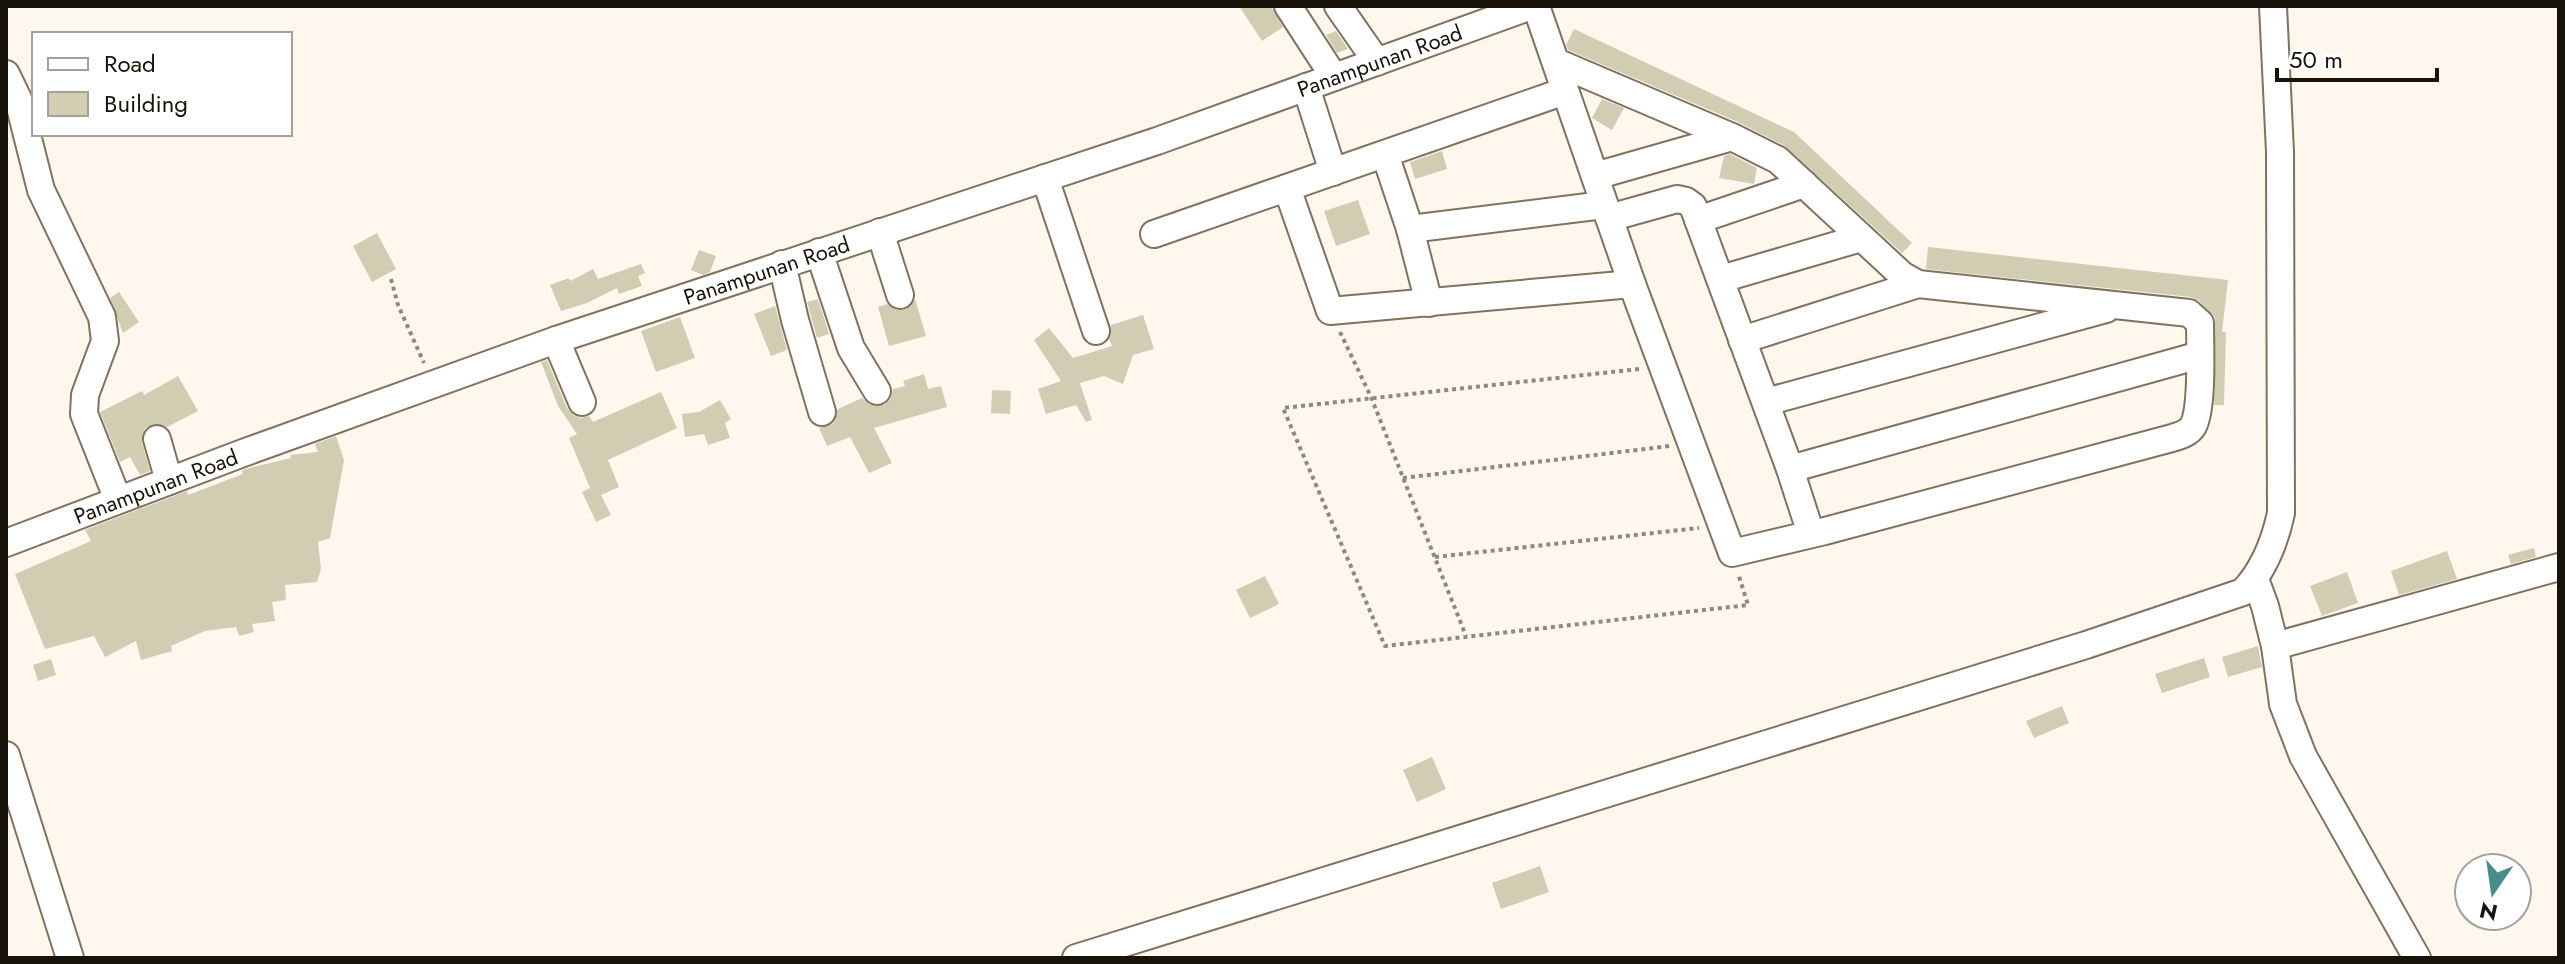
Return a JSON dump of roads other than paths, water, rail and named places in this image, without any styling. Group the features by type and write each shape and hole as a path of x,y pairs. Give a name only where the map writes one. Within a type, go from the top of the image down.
{"street":[{"path":"1288,6 1334,77"},
{"path":"1338,6 1377,62"},
{"path":"1534,6 1661,366 1732,553 2067,467 2186,433 2193,426 2197,409 2200,323 2189,313 1918,284 1742,340"},
{"name":"Panampunan Road","path":"6,543 556,340 1045,178 1534,6"},
{"path":"1076,958 2086,645 2243,592 2255,579 2281,513 2280,183 2273,6"},
{"path":"1556,62 1732,137 1778,160 1902,275 1918,284"},
{"path":"6,74 18,99 41,190 102,317 105,341 85,395 84,414 118,500"},
{"path":"1306,87 1333,172"},
{"path":"1154,234 1565,91"},
{"path":"1595,176 1732,137"},
{"path":"1385,154 1410,229 1429,303"},
{"path":"1045,178 1096,331"},
{"path":"1698,220 1804,184"},
{"path":"1287,188 1330,311 1632,284"},
{"path":"1410,229 1607,211 1677,199 1693,206 1811,534"},
{"path":"880,232 900,295"},
{"path":"1721,279 1861,238"},
{"path":"819,252 851,348 877,391"},
{"path":"782,264 822,412"},
{"path":"1766,402 2121,304"},
{"path":"556,340 582,402"},
{"path":"1790,469 2200,355"},
{"path":"157,439 169,481"},
{"path":"2275,646 2559,567"},
{"path":"2255,579 2275,646 2283,704 2303,756 2417,958"},
{"path":"6,755 70,958"}]}
